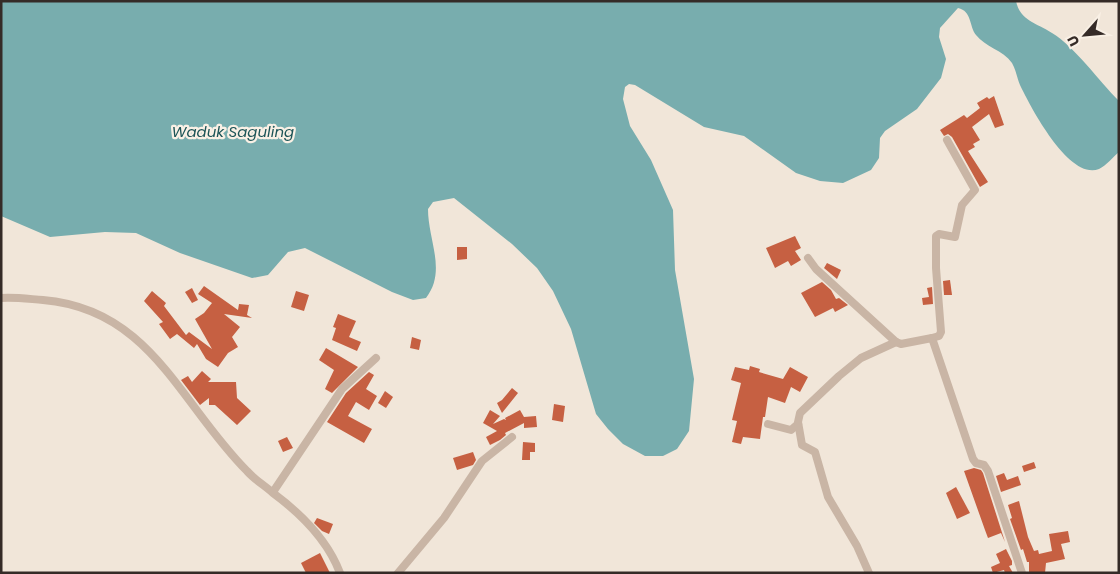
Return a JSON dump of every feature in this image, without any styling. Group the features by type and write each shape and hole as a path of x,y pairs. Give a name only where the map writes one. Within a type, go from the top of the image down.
{"street":[{"path":"808,258 820,273 896,342 901,344 939,336 941,332 936,268 936,236 939,234 955,237 962,205 975,190 947,140"},
{"path":"1,298 52,301 78,306 109,318 125,328 159,361 246,471 298,515 327,547 340,573"},
{"path":"932,338 973,459 976,463 984,465 988,471 1022,573"},
{"path":"869,573 857,546 828,497 815,452 802,445 798,424 800,413 850,366 861,358 896,342"},
{"path":"273,492 342,389 376,358"},
{"path":"768,424 793,430 798,424"},
{"path":"398,573 444,518 482,460 512,437"}],"water":[{"name":"Waduk Saguling","path":"1,1 1016,1 1018,8 1025,17 1061,39 1119,101 1119,152 1099,169 1087,170 1075,164 1063,153 1041,124 1020,85 1012,63 976,35 966,12 958,8 940,28 939,37 946,59 941,78 917,109 885,131 880,138 879,158 871,170 843,183 820,181 796,173 744,136 704,127 635,85 629,84 625,87 623,99 630,126 651,160 673,210 675,270 694,379 689,431 677,449 663,456 645,456 623,444 596,414 571,329 553,291 537,268 512,244 454,198 433,202 428,209 435,255 435,277 432,288 426,298 413,300 392,292 305,248 288,252 268,275 252,278 180,253 136,233 105,232 50,237 1,216"}],"building":[{"path":"994,96 1004,125 995,128 989,114 972,127 980,140 973,144 975,147 968,151 988,182 980,187 952,137 948,134 944,136 940,130 964,115 967,118 980,108 977,103 987,97 989,99"},
{"path":"795,236 801,248 795,251 801,260 791,266 788,261 775,268 766,248"},
{"path":"457,247 467,247 467,259 457,260"},
{"path":"827,263 841,270 837,279 824,268"},
{"path":"950,280 952,295 944,295 943,281"},
{"path":"822,282 831,290 836,299 839,298 848,305 835,312 833,308 815,317 801,293"},
{"path":"204,286 238,310 239,304 249,305 247,315 252,318 224,314 240,327 232,337 238,347 228,353 218,367 206,359 197,344 194,348 177,334 170,339 159,324 163,322 144,301 152,291 166,303 164,306 186,335 189,332 212,349 195,319 204,313 212,303 198,294"},
{"path":"932,287 933,304 923,305 922,298 929,297 927,288"},
{"path":"192,288 198,300 192,303 185,292"},
{"path":"296,291 309,295 304,311 291,307"},
{"path":"338,314 356,321 349,337 361,342 357,351 332,340 336,328 333,327"},
{"path":"412,337 421,340 419,350 410,348"},
{"path":"326,348 358,367 332,393 325,389 334,370 319,360"},
{"path":"750,366 760,369 759,372 783,379 790,367 808,377 800,392 791,387 785,403 768,397 760,439 743,437 741,444 732,442 737,421 732,420 741,383 731,380 735,367 749,370"},
{"path":"202,371 211,379 208,382 236,382 237,398 251,411 237,425 215,405 209,405 209,398 200,405 181,380 188,376 192,382"},
{"path":"369,372 374,375 366,389 377,396 369,410 356,402 348,416 372,429 364,443 327,422 346,393"},
{"path":"512,388 518,393 502,413 497,403"},
{"path":"385,391 393,397 386,408 378,403"},
{"path":"554,404 565,406 563,422 552,420"},
{"path":"490,410 500,416 493,424 504,419 506,420 505,418 520,410 524,417 536,416 537,427 524,428 524,423 505,433 506,435 500,440 490,445 486,437 497,431 483,423"},
{"path":"287,437 293,448 283,452 278,441"},
{"path":"523,442 535,443 535,452 530,452 530,460 522,460"},
{"path":"473,452 476,460 473,465 457,470 453,458"},
{"path":"1034,462 1036,468 1024,472 1022,466"},
{"path":"974,468 981,470 983,473 1005,542 1001,533 988,538 964,471"},
{"path":"1004,473 1007,480 1018,476 1021,485 1001,492 996,476"},
{"path":"956,487 970,513 957,519 946,493"},
{"path":"1019,501 1028,537 1034,551 1038,550 1039,554 1052,551 1049,534 1068,531 1070,542 1061,544 1065,559 1046,563 1045,573 1029,573 1029,562 1027,562 1023,549 1021,550 1010,519 1012,518 1008,505"},
{"path":"317,518 333,524 329,534 322,531 314,523"},
{"path":"1006,549 1012,561 1012,565 1009,566 1013,573 1005,573 1004,570 993,573 991,567 1000,563 996,554"},
{"path":"320,553 330,573 306,573 301,563"}]}
